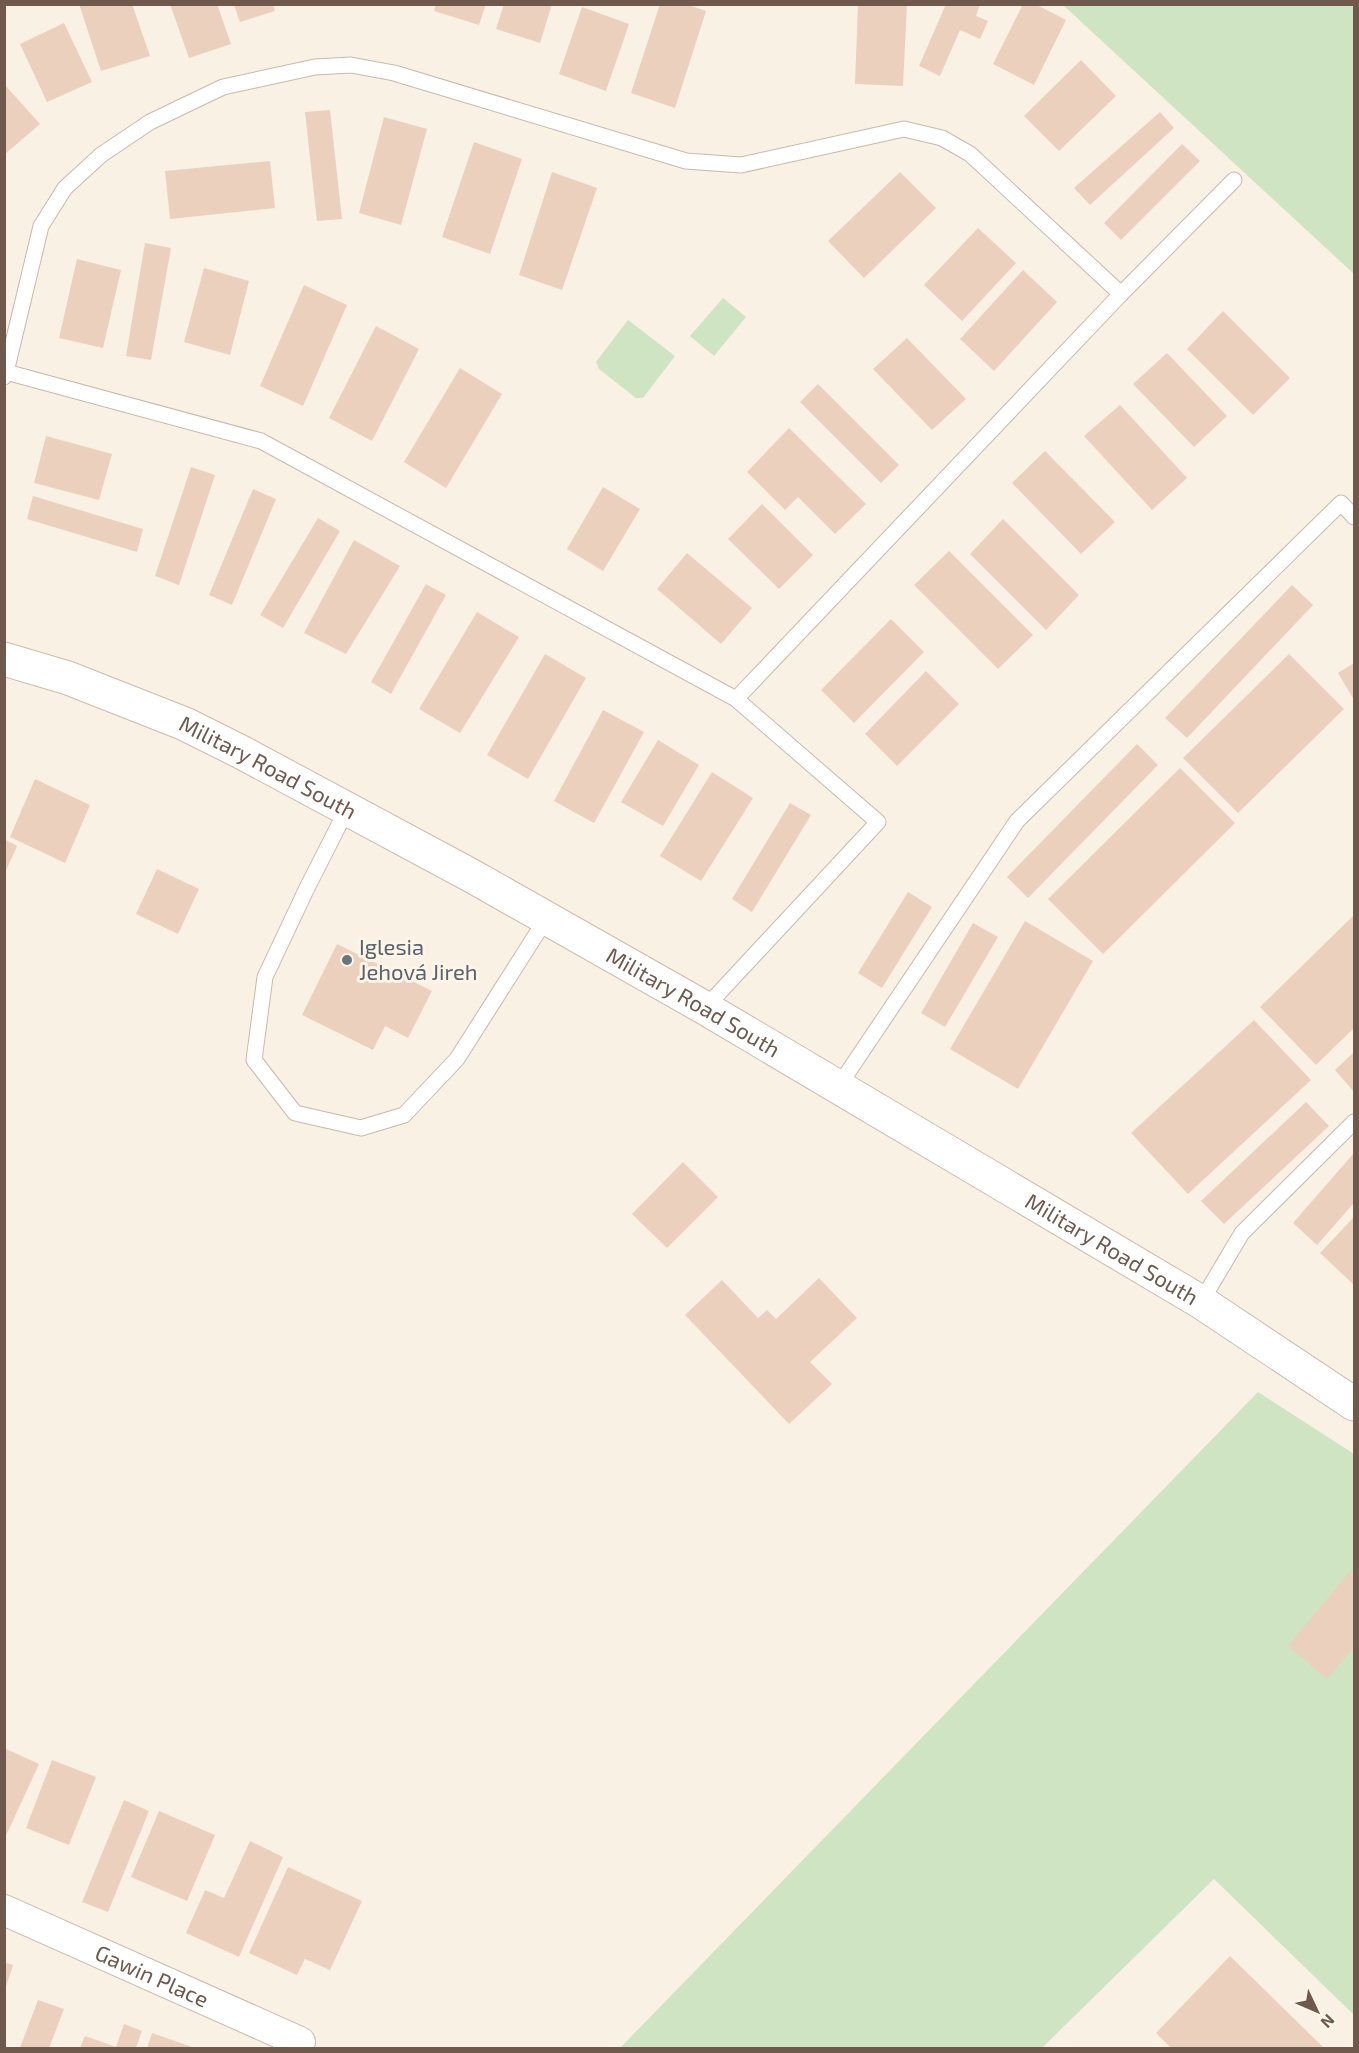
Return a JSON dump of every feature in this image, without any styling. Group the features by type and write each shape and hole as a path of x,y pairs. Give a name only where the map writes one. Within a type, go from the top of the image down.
{"main road":[{"name":"Military Road South","path":"4,659 68,678 185,724 347,809 705,1008 1201,1302 1354,1404"}],"street":[{"name":"Gawin Place","path":"4,1910 300,2042"}],"lane":[{"path":"705,1008 878,822 736,699 261,441 5,374 41,226 64,188 101,155 150,122 223,87 315,67 351,64 394,73 686,161 741,165 904,129 942,138 970,154 1121,294"},
{"path":"736,699 1121,294 1234,180"},
{"path":"838,1087 1017,822 1341,503 1354,517"},
{"path":"347,809 265,977 254,1060 295,1113 361,1128 404,1114 457,1059 546,919"},
{"path":"1201,1302 1242,1233 1354,1122"}],"green space":[{"path":"1063,5 1354,5 1354,274"},
{"path":"723,298 746,317 714,356 690,336"},
{"path":"628,320 675,356 643,398 636,398 599,369 596,362"},
{"path":"1258,1392 1354,1454 1354,2015 1214,1879 1042,2048 620,2048"}],"building":[{"path":"79,4 132,4 150,56 101,71"},
{"path":"170,4 217,4 231,44 189,58"},
{"path":"436,4 486,4 479,25 434,11"},
{"path":"504,4 552,4 540,43 496,29"},
{"path":"660,4 686,4 706,11 675,108 631,93"},
{"path":"858,4 907,4 903,86 855,84"},
{"path":"946,4 980,4 976,16 988,21 980,39 960,30 940,76 919,66"},
{"path":"1023,4 1035,4 1066,20 1034,85 993,64"},
{"path":"234,5 273,5 275,11 240,22"},
{"path":"582,7 629,24 606,91 559,74"},
{"path":"64,23 92,82 47,102 20,44"},
{"path":"1081,60 1116,96 1059,151 1024,116"},
{"path":"4,84 40,124 4,155"},
{"path":"330,110 342,219 317,221 305,112"},
{"path":"1160,112 1174,128 1090,205 1074,188"},
{"path":"384,117 427,129 401,225 359,213"},
{"path":"474,142 522,159 490,254 442,237"},
{"path":"1182,144 1200,161 1121,240 1104,223"},
{"path":"270,161 275,208 170,219 165,171"},
{"path":"552,172 597,188 562,290 519,275"},
{"path":"900,172 936,208 864,278 828,241"},
{"path":"978,228 1016,263 962,321 924,285"},
{"path":"145,243 171,248 151,360 126,356"},
{"path":"77,259 121,270 103,348 59,338"},
{"path":"204,268 249,281 230,355 184,342"},
{"path":"1023,270 1057,302 994,371 960,339"},
{"path":"304,285 347,305 303,406 260,386"},
{"path":"1223,311 1290,378 1253,415 1187,349"},
{"path":"376,326 419,349 372,441 329,418"},
{"path":"907,338 966,399 932,430 873,369"},
{"path":"1167,353 1227,416 1194,447 1133,384"},
{"path":"460,368 502,394 446,488 404,462"},
{"path":"818,384 899,465 881,483 800,402"},
{"path":"1120,405 1187,478 1152,510 1084,436"},
{"path":"789,428 866,504 835,534 798,497 785,510 747,472"},
{"path":"46,436 112,454 99,500 34,483"},
{"path":"1045,451 1115,522 1081,554 1012,483"},
{"path":"191,467 215,475 179,585 155,576"},
{"path":"603,487 640,509 603,571 567,549"},
{"path":"253,489 276,499 232,605 209,595"},
{"path":"33,496 143,529 137,552 27,519"},
{"path":"762,504 813,555 779,589 728,539"},
{"path":"318,518 340,531 283,628 260,615"},
{"path":"1003,519 1079,595 1046,630 970,554"},
{"path":"354,540 400,566 346,654 304,633"},
{"path":"949,551 1033,635 998,669 914,585"},
{"path":"687,553 752,608 721,644 657,589"},
{"path":"426,584 446,595 391,694 371,682"},
{"path":"1292,585 1313,605 1187,738 1165,718"},
{"path":"477,612 519,637 460,733 419,709"},
{"path":"891,619 924,652 854,723 821,690"},
{"path":"545,654 586,678 528,779 487,755"},
{"path":"1289,654 1344,709 1238,813 1183,758"},
{"path":"1354,663 1354,700 1338,673"},
{"path":"926,671 959,704 897,766 865,734"},
{"path":"603,710 644,732 594,823 554,801"},
{"path":"658,740 699,765 663,826 621,802"},
{"path":"1137,744 1158,765 1028,898 1007,877"},
{"path":"1180,768 1235,823 1103,954 1048,899"},
{"path":"712,772 753,798 701,881 660,856"},
{"path":"35,779 90,805 65,863 10,837"},
{"path":"790,803 811,815 752,912 732,899"},
{"path":"4,839 17,846 4,875"},
{"path":"157,869 199,889 178,934 136,914"},
{"path":"908,892 932,907 882,988 858,973"},
{"path":"1354,915 1354,1028 1316,1065 1260,1007"},
{"path":"1025,921 1093,961 1018,1089 950,1049"},
{"path":"973,923 998,937 945,1027 921,1013"},
{"path":"337,944 432,991 408,1038 385,1026 373,1050 302,1015"},
{"path":"1254,1020 1311,1080 1188,1194 1131,1133"},
{"path":"1354,1052 1354,1092 1335,1070"},
{"path":"1306,1102 1329,1126 1224,1224 1201,1201"},
{"path":"1354,1153 1354,1203 1317,1245 1293,1223"},
{"path":"683,1162 718,1197 667,1248 632,1214"},
{"path":"1354,1217 1354,1285 1320,1253"},
{"path":"819,1278 857,1318 810,1362 832,1384 789,1424 685,1315 722,1280 758,1318 767,1310 776,1319"},
{"path":"1352,1569 1354,1571 1354,1647 1327,1679 1288,1646"},
{"path":"4,1748 39,1764 4,1840"},
{"path":"52,1760 96,1777 69,1845 26,1828"},
{"path":"124,1800 149,1811 108,1912 82,1902"},
{"path":"159,1811 215,1835 187,1901 131,1877"},
{"path":"250,1841 283,1857 239,1957 186,1933 205,1890 224,1898"},
{"path":"288,1867 362,1901 330,1970 305,1959 297,1975 249,1953"},
{"path":"1230,1956 1324,2048 1171,2048 1156,2033"},
{"path":"4,1962 13,1965 5,1990 4,1990"},
{"path":"38,2000 64,2009 49,2048 20,2048"},
{"path":"124,2024 142,2031 136,2048 80,2048 85,2036 116,2047"},
{"path":"152,2033 195,2048 147,2048"}],"place":[{"name":"Iglesia Jehová Jireh","path":"347,960"}]}
